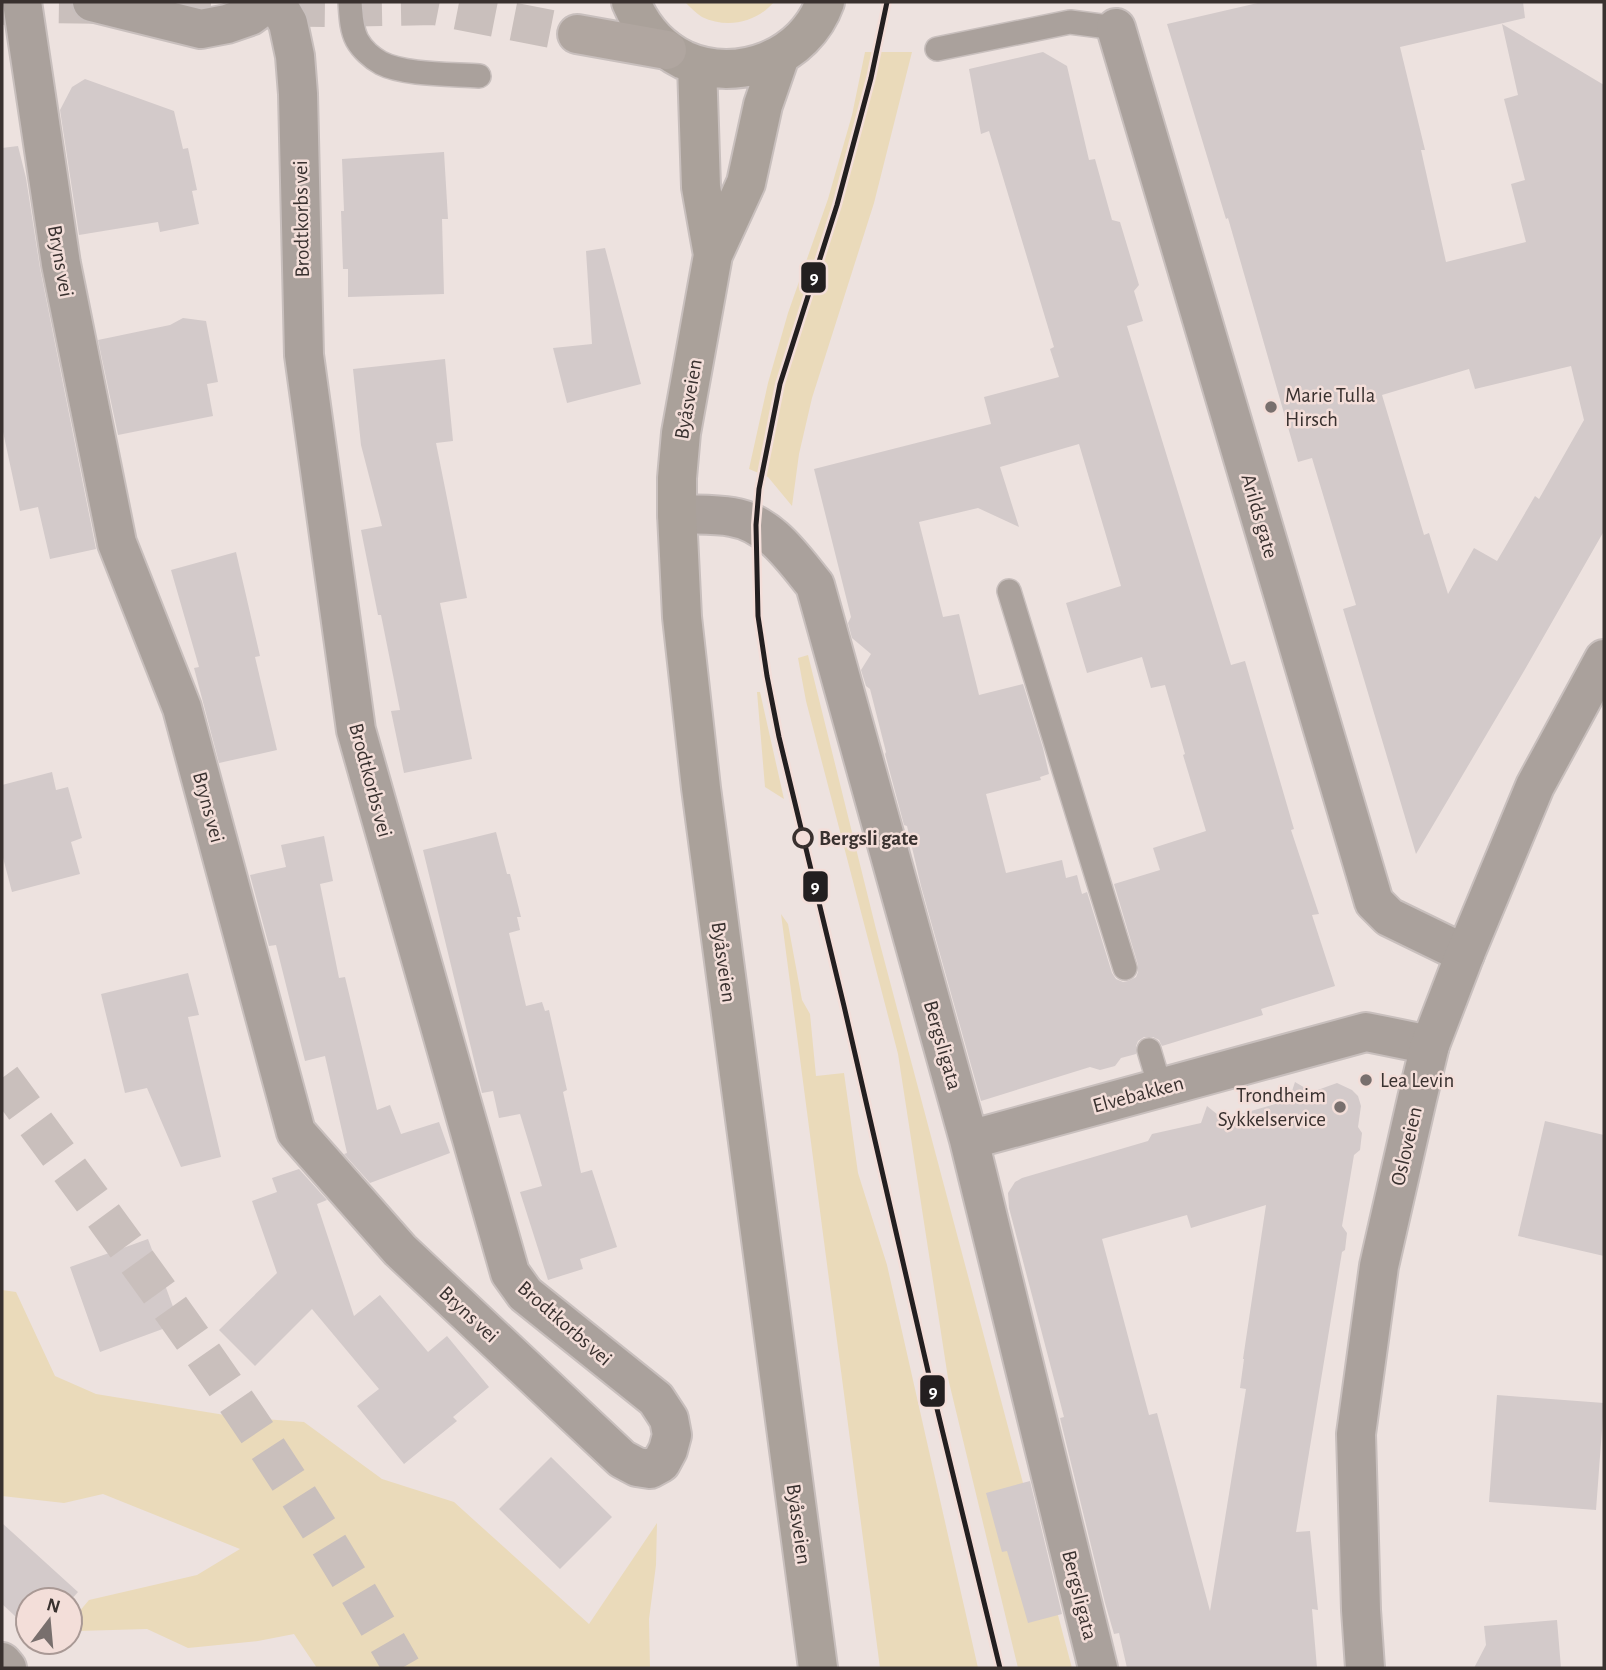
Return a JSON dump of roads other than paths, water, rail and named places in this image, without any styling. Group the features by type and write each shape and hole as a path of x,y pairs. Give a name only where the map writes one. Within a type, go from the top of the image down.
{"highway":[{"path":"577,34 682,57"}],"main road":[{"path":"631,2 655,39 682,57 731,69 748,68 780,55 803,38 829,4"},
{"name":"Byåsveien","path":"780,55 763,105 746,183 713,255 681,433 677,514 682,617 701,788 818,1668"},
{"name":"Byåsveien","path":"682,57 713,255"}],"street":[{"name":"Bryns vei","path":"22,2 61,264 117,543 182,708 296,1132 400,1250 622,1459 637,1467 650,1469"},
{"path":"92,2 201,29 250,16 269,2"},
{"name":"Brodtkorbs vei","path":"276,2 288,23 295,56 304,355 356,730 510,1273 525,1294 656,1399 669,1419 671,1435 668,1450 661,1463 650,1469"},
{"name":"Arilds gate","path":"1116,28 1374,902 1389,917 1465,954"},
{"name":"Bergsligata","path":"677,514 734,517 757,525 779,542 815,585 969,1140 1098,1668"},
{"name":"Osloveien","path":"1365,1668 1356,1434 1379,1266 1430,1045 1535,786 1604,659"},
{"name":"Elvebakken","path":"969,1140 1366,1032 1430,1045"},
{"path":"2,1662 7,1668"}],"lane":[{"path":"350,2 356,38 368,53 381,62 416,71 480,76"},
{"path":"937,49 1070,22 1116,28"},
{"path":"1009,591 1125,968"},
{"path":"1149,1050 1160,1087"}],"tunnel":[{"path":"2,6 434,6 577,34"},
{"path":"2,1078 154,1284 242,1410 325,1537 402,1668"}],"place":[{"name":"Marie Tulla Hirsch","path":"1271,407"},
{"name":"Bergsli gate","path":"803,838"},
{"name":"Lea Levin","path":"1366,1080"},
{"name":"Trondheim Sykkelservice","path":"1340,1107"}]}
